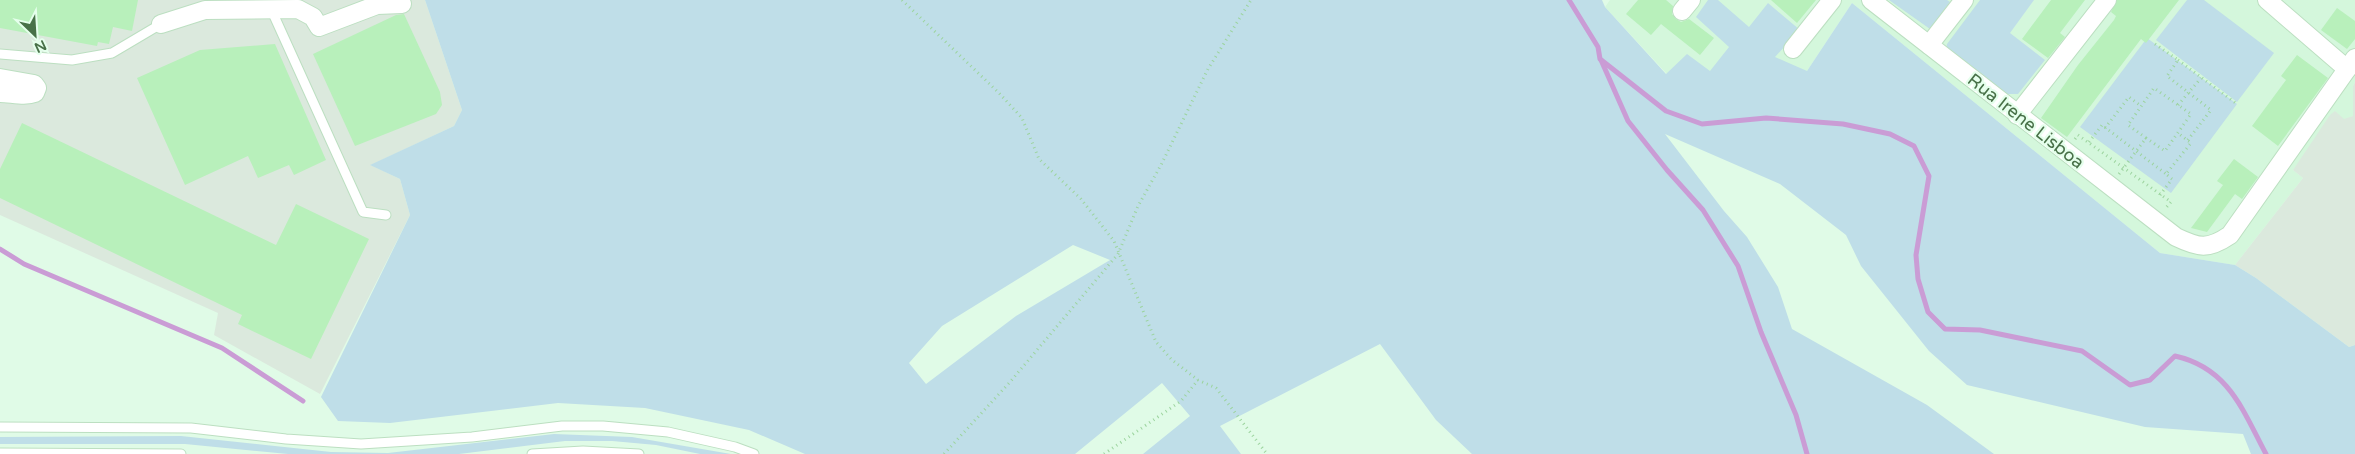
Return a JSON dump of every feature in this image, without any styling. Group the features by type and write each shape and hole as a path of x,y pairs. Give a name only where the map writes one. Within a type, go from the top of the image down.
{"street":[{"path":"1793,49 1832,0"},
{"name":"Rua Irene Lisboa","path":"1871,0 2156,222 2182,240 2195,245 2215,245 2230,235 2351,64"},
{"path":"1929,46 1964,0"},
{"path":"2017,115 2107,0"},
{"path":"2267,0 2351,64"},
{"path":"161,24 207,5 298,9 313,17 319,28 377,5 402,4"},
{"path":"0,78 34,84 37,88 35,93 29,96 15,93 0,93"}],"lane":[{"path":"271,9 363,212 386,214"},
{"path":"0,54 72,60 112,53 161,24"},
{"path":"0,427 190,428 286,439 361,444 472,437 562,426 603,426 668,432 735,447 754,454"},
{"path":"532,454 582,451 639,454"},
{"path":"0,453 181,454"}],"path":[{"path":"902,0 999,93 1022,118 1039,159 1081,199 1114,241 1156,342 1171,359 1198,380 1216,388 1267,454"},
{"path":"944,454 1010,382 1118,254 1138,206 1161,165 1208,69 1251,0"},
{"path":"2156,44 2237,104"},
{"path":"2178,60 2167,76 2212,110 2187,141"},
{"path":"2178,105 2201,78"},
{"path":"2154,88 2191,114 2165,151 2128,125 2142,106 2154,88"},
{"path":"2105,128 2129,97 2142,106"},
{"path":"2089,142 2102,125 2172,179 2160,195"},
{"path":"2166,174 2191,143 2178,134"},
{"path":"2066,152 2078,135 2171,202 2156,222"},
{"path":"2110,186 2146,138"},
{"path":"1104,454 1182,401 1198,380"}],"shaded area":[{"path":"0,0 425,0 462,110 454,126 371,165 400,179 410,215 320,394 214,335 218,313 0,215"},
{"path":"425,0 1602,0 1605,7 1666,74 1687,54 1710,71 1729,47 1696,17 1708,0 1718,0 1749,27 1768,3 1800,30 1775,57 1807,71 1852,3 2160,253 2235,265 2256,278 2349,347 2355,345 2355,454 2251,454 2243,434 2145,427 1967,385 1929,351 1861,266 1846,235 1780,184 1665,134 1724,211 1747,237 1778,287 1792,329 1927,405 1994,454 1472,454 1436,420 1380,344 1220,426 1241,454 1143,454 1190,416 1162,383 1075,454 805,454 749,430 645,408 558,403 390,423 338,421 321,397 410,215 400,179 370,165 454,126 462,110","holes":["1073,245 1110,260 1016,316 926,384 909,363 942,326"]},
{"path":"1610,0 2355,0 2353,116 2344,120 2293,170 2303,178 2235,265 2160,253 1852,3 1807,71 1678,86 1605,7"},
{"path":"1889,0 1947,0 1950,2 1930,29"},
{"path":"1980,0 2034,0 2010,33 2045,60 2018,94 2006,94 1946,49 1947,44"},
{"path":"2187,0 2204,0 2274,53 2237,102 2156,40"},
{"path":"2147,38 2237,104 2171,193 2080,127"},
{"path":"2355,82 2355,345 2349,347 2256,278 2235,265 2303,178 2293,170 2330,115 2335,111 2344,119 2353,116 2353,86"},
{"path":"554,434 632,437 731,454 700,454 656,445 612,441 565,441 459,454 288,454 185,444 0,444 0,437 181,436 331,452 388,453"}],"building":[{"path":"0,0 138,0 132,31 113,27 109,44 98,42 97,46 0,28"},
{"path":"1638,0 1666,0 1673,6 1672,14 1676,19 1681,22 1689,19 1714,38 1700,55 1661,24 1651,35 1626,14"},
{"path":"1771,0 1816,0 1797,23"},
{"path":"2051,0 2085,0 2060,33 2065,37 2048,58 2022,39"},
{"path":"2117,0 2179,0 2146,43 2141,39 2067,137 2041,118 2078,65 2114,20 2116,16 2111,12"},
{"path":"2337,8 2355,21 2355,39 2347,49 2321,30"},
{"path":"404,14 440,92 442,105 436,114 355,146 313,54 396,15"},
{"path":"275,44 326,160 294,175 289,165 258,178 248,156 185,185 137,78 200,50"},
{"path":"2297,55 2328,78 2278,146 2252,126 2286,80 2281,76"},
{"path":"22,123 276,245 296,204 369,239 311,359 238,324 242,315 0,198 0,169"},
{"path":"2234,159 2258,177 2242,199 2235,194 2207,232 2191,228 2223,185 2217,181"}],"waterway":[{"path":"1569,0 1598,47 1600,59 1666,111 1702,124 1766,118 1843,124 1890,134 1914,146 1929,176 1916,255 1918,279 1928,312 1945,329 1980,330 2082,351 2130,385 2150,380 2175,356 2193,362 2209,370 2232,393 2250,422 2266,454"},
{"path":"1601,60 1628,121 1667,170 1703,210 1738,266 1761,332 1796,415 1807,454"},
{"path":"0,249 24,264 222,348 303,401"}]}
